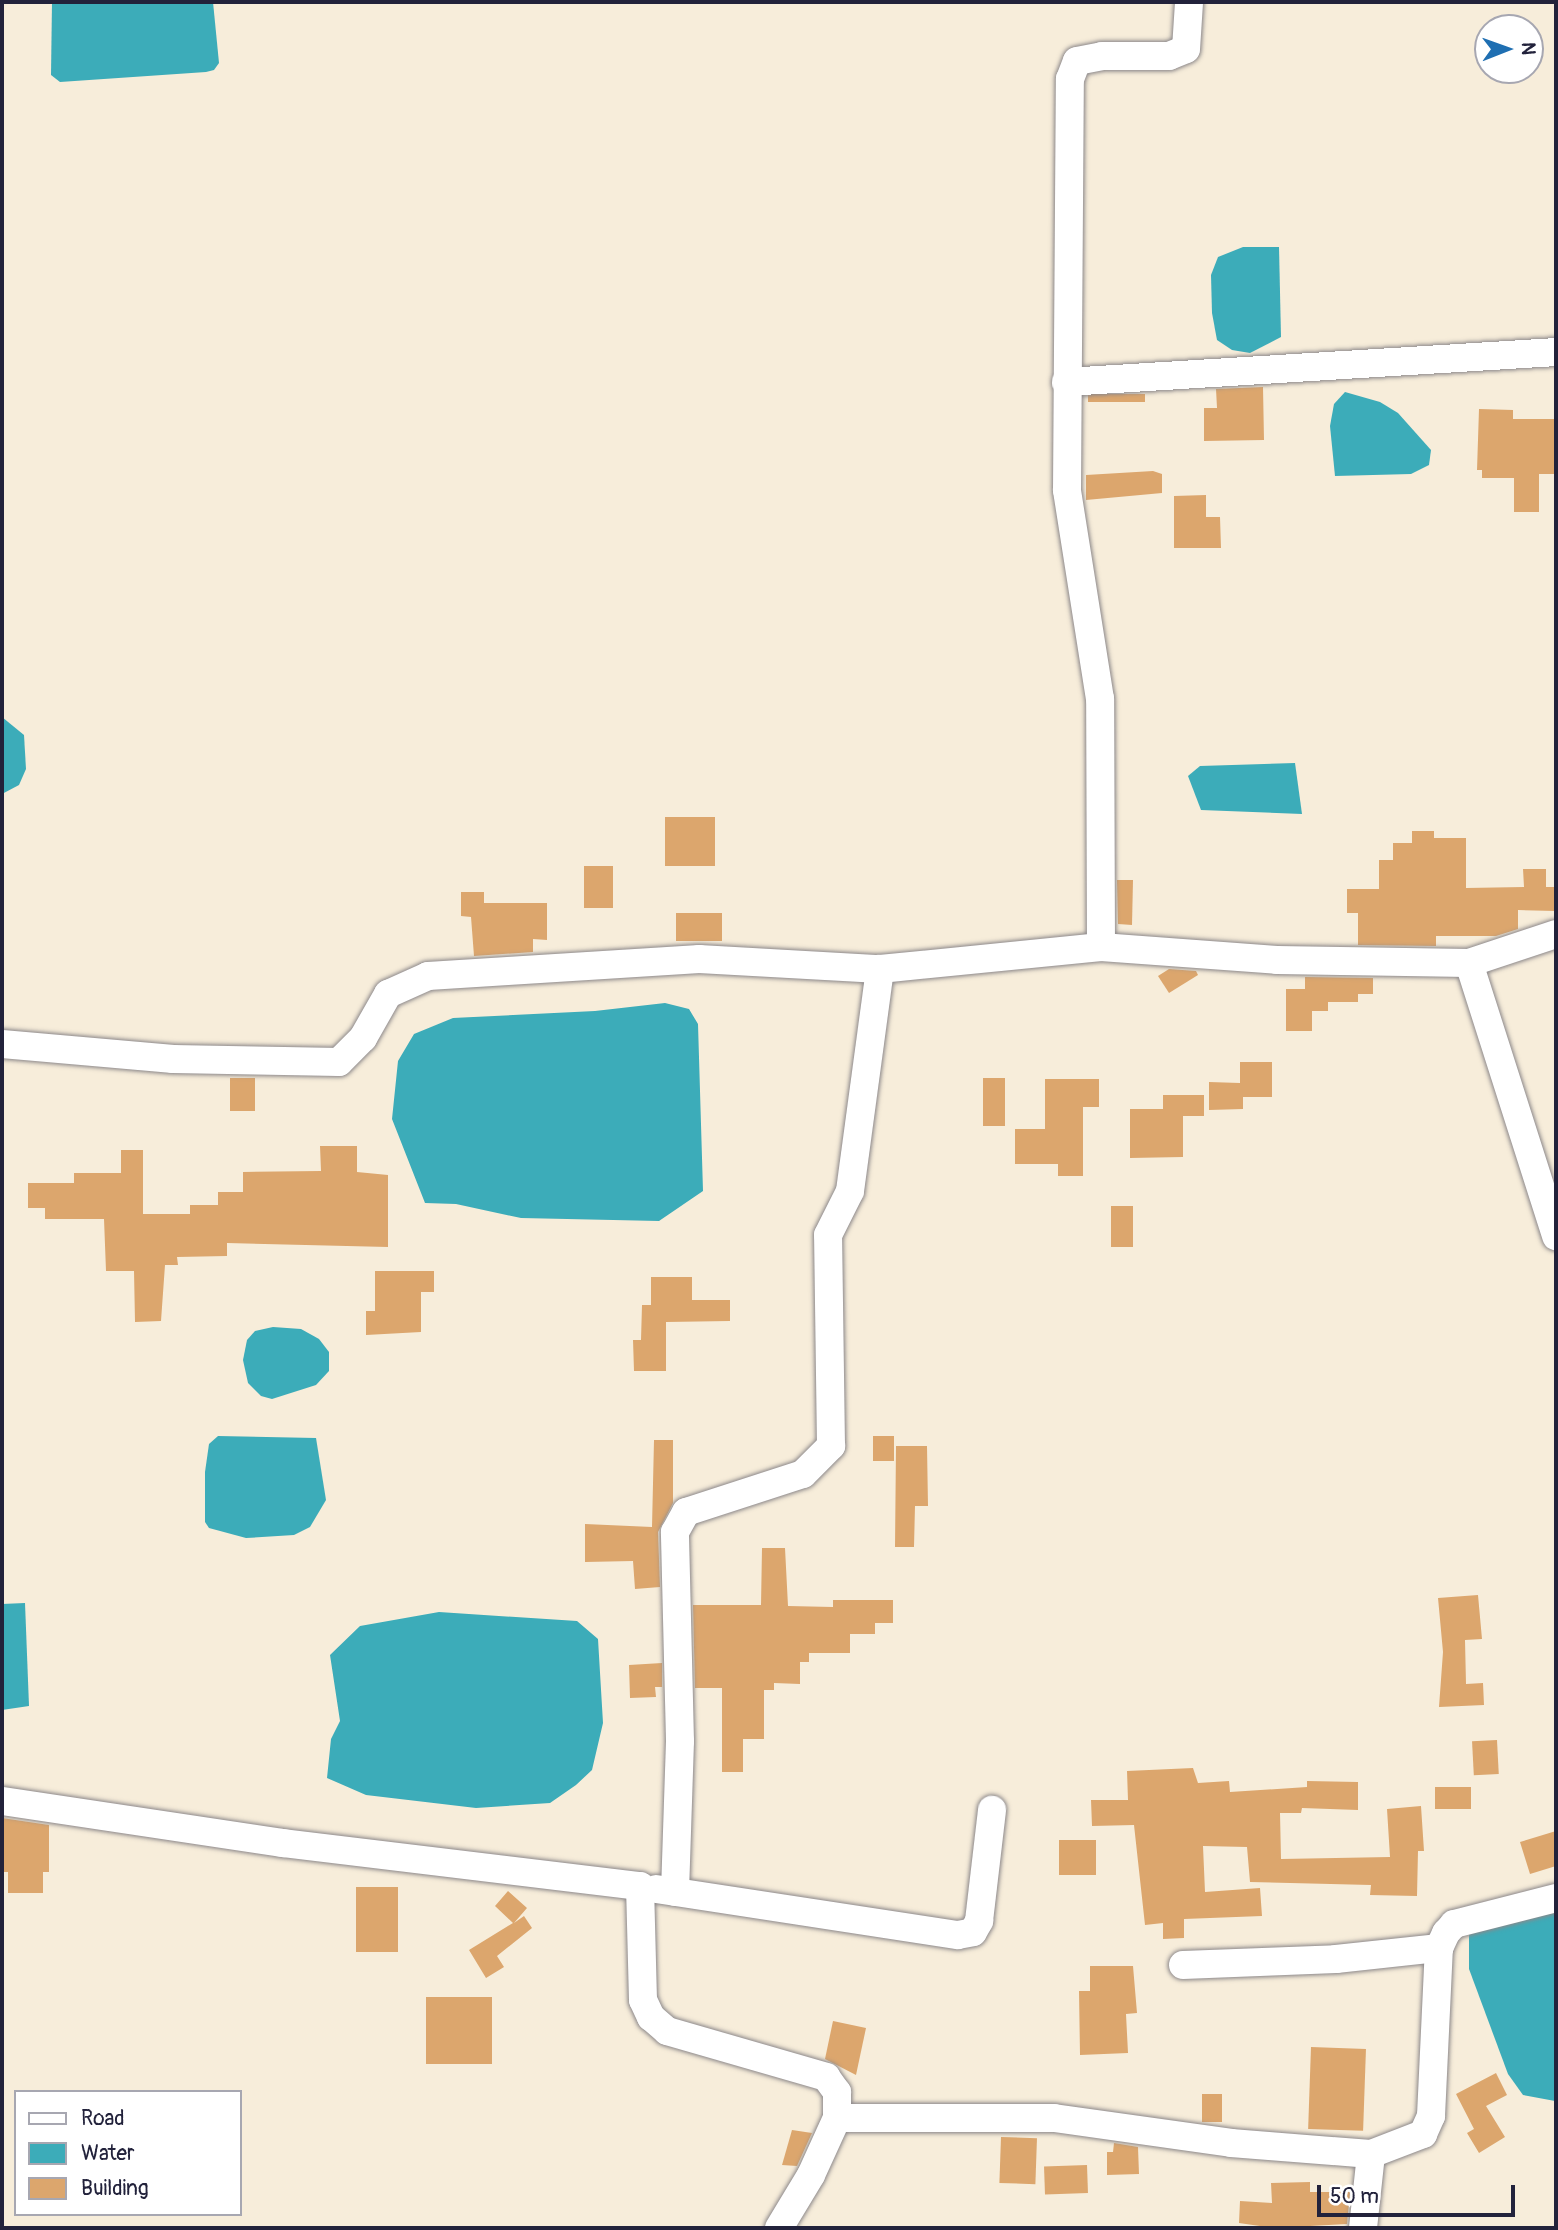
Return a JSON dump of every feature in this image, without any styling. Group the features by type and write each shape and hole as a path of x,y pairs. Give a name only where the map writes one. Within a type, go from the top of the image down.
{"street":[{"path":"1101,947 1100,699 1067,490 1070,79 1077,61 1102,56 1169,56 1186,49 1189,2"},
{"path":"1066,382 1556,352"},
{"path":"2,1044 173,1059 339,1062 363,1038 388,995 428,976 699,959 880,968 1101,947 1277,960 1469,963 1556,934"},
{"path":"1469,963 1556,1236"},
{"path":"675,1892 680,1741 675,1532 687,1513 803,1474 831,1446 828,1235 850,1191 880,968"},
{"path":"2,1801 296,1844 640,1886 958,1935 973,1932 979,1921 992,1810"},
{"path":"640,1886 643,2000 651,2017 667,2031 826,2077 837,2092 837,2118 811,2175 779,2228"},
{"path":"837,2118 1054,2118 1231,2143 1371,2154 1423,2134 1431,2116 1439,1948 1454,1924 1556,1898"},
{"path":"1183,1965 1336,1959 1439,1948"},
{"path":"1363,2228 1371,2154"}],"water":[{"path":"52,2 213,2 219,63 214,70 206,72 60,82 51,75"},
{"path":"1243,247 1279,247 1281,337 1250,353 1232,350 1217,340 1212,313 1211,275 1218,257"},
{"path":"1345,392 1380,402 1398,413 1431,450 1429,465 1411,474 1335,476 1330,426 1334,404"},
{"path":"2,717 24,735 26,769 19,785 2,794"},
{"path":"1295,763 1302,814 1201,810 1188,776 1200,766"},
{"path":"665,1003 689,1009 698,1024 703,1191 659,1221 521,1218 456,1204 425,1203 392,1119 398,1061 414,1034 453,1018 595,1011"},
{"path":"273,1327 301,1329 319,1339 329,1352 329,1371 316,1385 272,1399 261,1396 248,1383 243,1360 247,1340 255,1331"},
{"path":"218,1436 316,1438 326,1500 310,1527 294,1535 246,1538 209,1528 205,1522 205,1472 209,1444"},
{"path":"25,1603 29,1706 2,1710 2,1604"},
{"path":"439,1612 577,1621 598,1639 603,1723 592,1770 550,1803 476,1808 366,1795 327,1778 331,1739 340,1721 330,1655 360,1626"},
{"path":"1556,1913 1555,2101 1523,2095 1508,2074 1469,1969 1469,1931 1504,1917"}],"building":[{"path":"1263,387 1264,440 1204,441 1204,408 1217,408 1216,389"},
{"path":"1088,394 1145,394 1145,402 1088,402"},
{"path":"1479,409 1513,410 1513,419 1556,419 1556,474 1539,474 1539,512 1514,512 1514,478 1482,478 1482,470 1477,470"},
{"path":"1153,471 1162,474 1162,493 1086,500 1086,475"},
{"path":"1206,495 1206,517 1220,517 1221,548 1174,548 1174,496"},
{"path":"665,817 715,817 715,866 665,866"},
{"path":"1412,831 1434,831 1434,838 1466,838 1466,888 1524,887 1523,869 1546,869 1546,887 1556,887 1556,911 1518,910 1518,929 1496,936 1436,936 1436,946 1358,945 1358,913 1347,913 1347,889 1379,889 1379,860 1393,860 1393,843 1412,843"},
{"path":"584,866 613,866 613,908 584,908"},
{"path":"1117,880 1133,880 1132,925 1118,924"},
{"path":"461,892 484,892 484,903 547,903 547,940 533,939 533,952 474,956 471,917 461,916"},
{"path":"676,913 722,913 722,941 676,941"},
{"path":"1169,969 1196,971 1198,975 1169,993 1158,976"},
{"path":"1305,977 1373,978 1373,994 1358,994 1358,1002 1328,1002 1328,1011 1312,1011 1312,1031 1286,1031 1286,989 1305,989"},
{"path":"1240,1062 1272,1062 1272,1097 1243,1097 1243,1109 1209,1110 1209,1082 1240,1083"},
{"path":"230,1078 255,1078 255,1111 230,1111"},
{"path":"983,1078 1005,1078 1005,1126 983,1126"},
{"path":"1045,1079 1099,1079 1099,1107 1083,1107 1083,1176 1058,1176 1058,1164 1015,1164 1015,1129 1045,1129"},
{"path":"1163,1095 1204,1095 1204,1116 1183,1116 1183,1157 1130,1158 1130,1109 1163,1109"},
{"path":"320,1146 357,1146 357,1172 388,1175 388,1247 227,1243 227,1256 177,1257 178,1265 165,1265 161,1321 135,1322 134,1271 106,1271 104,1219 45,1219 45,1208 28,1208 28,1183 74,1183 74,1173 121,1173 121,1150 143,1150 143,1214 190,1214 190,1205 218,1205 218,1192 243,1192 243,1172 321,1171"},
{"path":"1111,1206 1133,1206 1133,1247 1111,1247"},
{"path":"375,1271 434,1271 434,1292 421,1292 421,1332 366,1335 366,1311 375,1311"},
{"path":"651,1277 692,1277 692,1300 730,1300 730,1321 666,1322 666,1371 634,1371 633,1340 641,1340 642,1305 651,1305"},
{"path":"873,1436 894,1436 894,1461 873,1461"},
{"path":"654,1440 673,1440 673,1503 658,1532 660,1587 635,1589 633,1561 585,1562 585,1524 652,1527"},
{"path":"896,1446 927,1446 928,1506 915,1506 914,1547 895,1547"},
{"path":"762,1548 785,1548 788,1606 833,1607 833,1600 893,1600 893,1623 875,1623 875,1634 850,1634 850,1653 809,1653 809,1662 800,1662 800,1684 774,1683 774,1690 764,1690 764,1739 743,1739 743,1772 722,1772 722,1688 695,1688 693,1605 761,1605"},
{"path":"1478,1595 1482,1639 1465,1640 1466,1684 1483,1683 1484,1705 1439,1707 1443,1652 1438,1598"},
{"path":"662,1663 662,1687 655,1687 656,1697 630,1698 629,1665"},
{"path":"1497,1740 1499,1774 1474,1775 1472,1741"},
{"path":"1193,1768 1198,1783 1229,1781 1230,1792 1307,1787 1307,1781 1358,1782 1358,1810 1302,1808 1301,1813 1280,1813 1281,1859 1390,1857 1387,1809 1421,1806 1424,1851 1418,1851 1417,1896 1370,1895 1371,1885 1250,1882 1247,1847 1203,1846 1205,1892 1260,1888 1262,1916 1184,1919 1184,1938 1163,1939 1163,1923 1145,1925 1134,1825 1092,1826 1091,1800 1128,1800 1127,1771"},
{"path":"1435,1787 1471,1787 1471,1809 1435,1809"},
{"path":"2,1818 49,1825 49,1872 43,1872 43,1893 8,1893 8,1872 2,1872"},
{"path":"1556,1831 1556,1866 1530,1874 1520,1842"},
{"path":"1059,1840 1096,1840 1096,1875 1059,1875"},
{"path":"356,1887 398,1887 398,1952 356,1952"},
{"path":"508,1891 527,1908 514,1923 524,1916 532,1928 497,1956 504,1967 486,1978 469,1950 513,1923 495,1906"},
{"path":"1090,1966 1133,1966 1137,2013 1126,2014 1128,2053 1080,2055 1079,1991 1090,1991"},
{"path":"426,1997 492,1997 492,2064 426,2064"},
{"path":"833,2021 866,2028 856,2075 825,2059"},
{"path":"1311,2047 1366,2049 1363,2131 1308,2129"},
{"path":"1496,2073 1507,2095 1486,2106 1505,2137 1479,2153 1467,2133 1474,2129 1456,2094"},
{"path":"1202,2094 1222,2094 1222,2122 1202,2122"},
{"path":"792,2130 812,2133 797,2166 782,2165"},
{"path":"1001,2137 1037,2138 1035,2184 999,2183"},
{"path":"1114,2143 1138,2147 1139,2174 1107,2175 1107,2152 1113,2152"},
{"path":"1087,2165 1088,2193 1045,2194 1044,2167"},
{"path":"1310,2182 1310,2192 1350,2192 1347,2224 1273,2228 1239,2223 1240,2201 1272,2203 1271,2183"}]}
